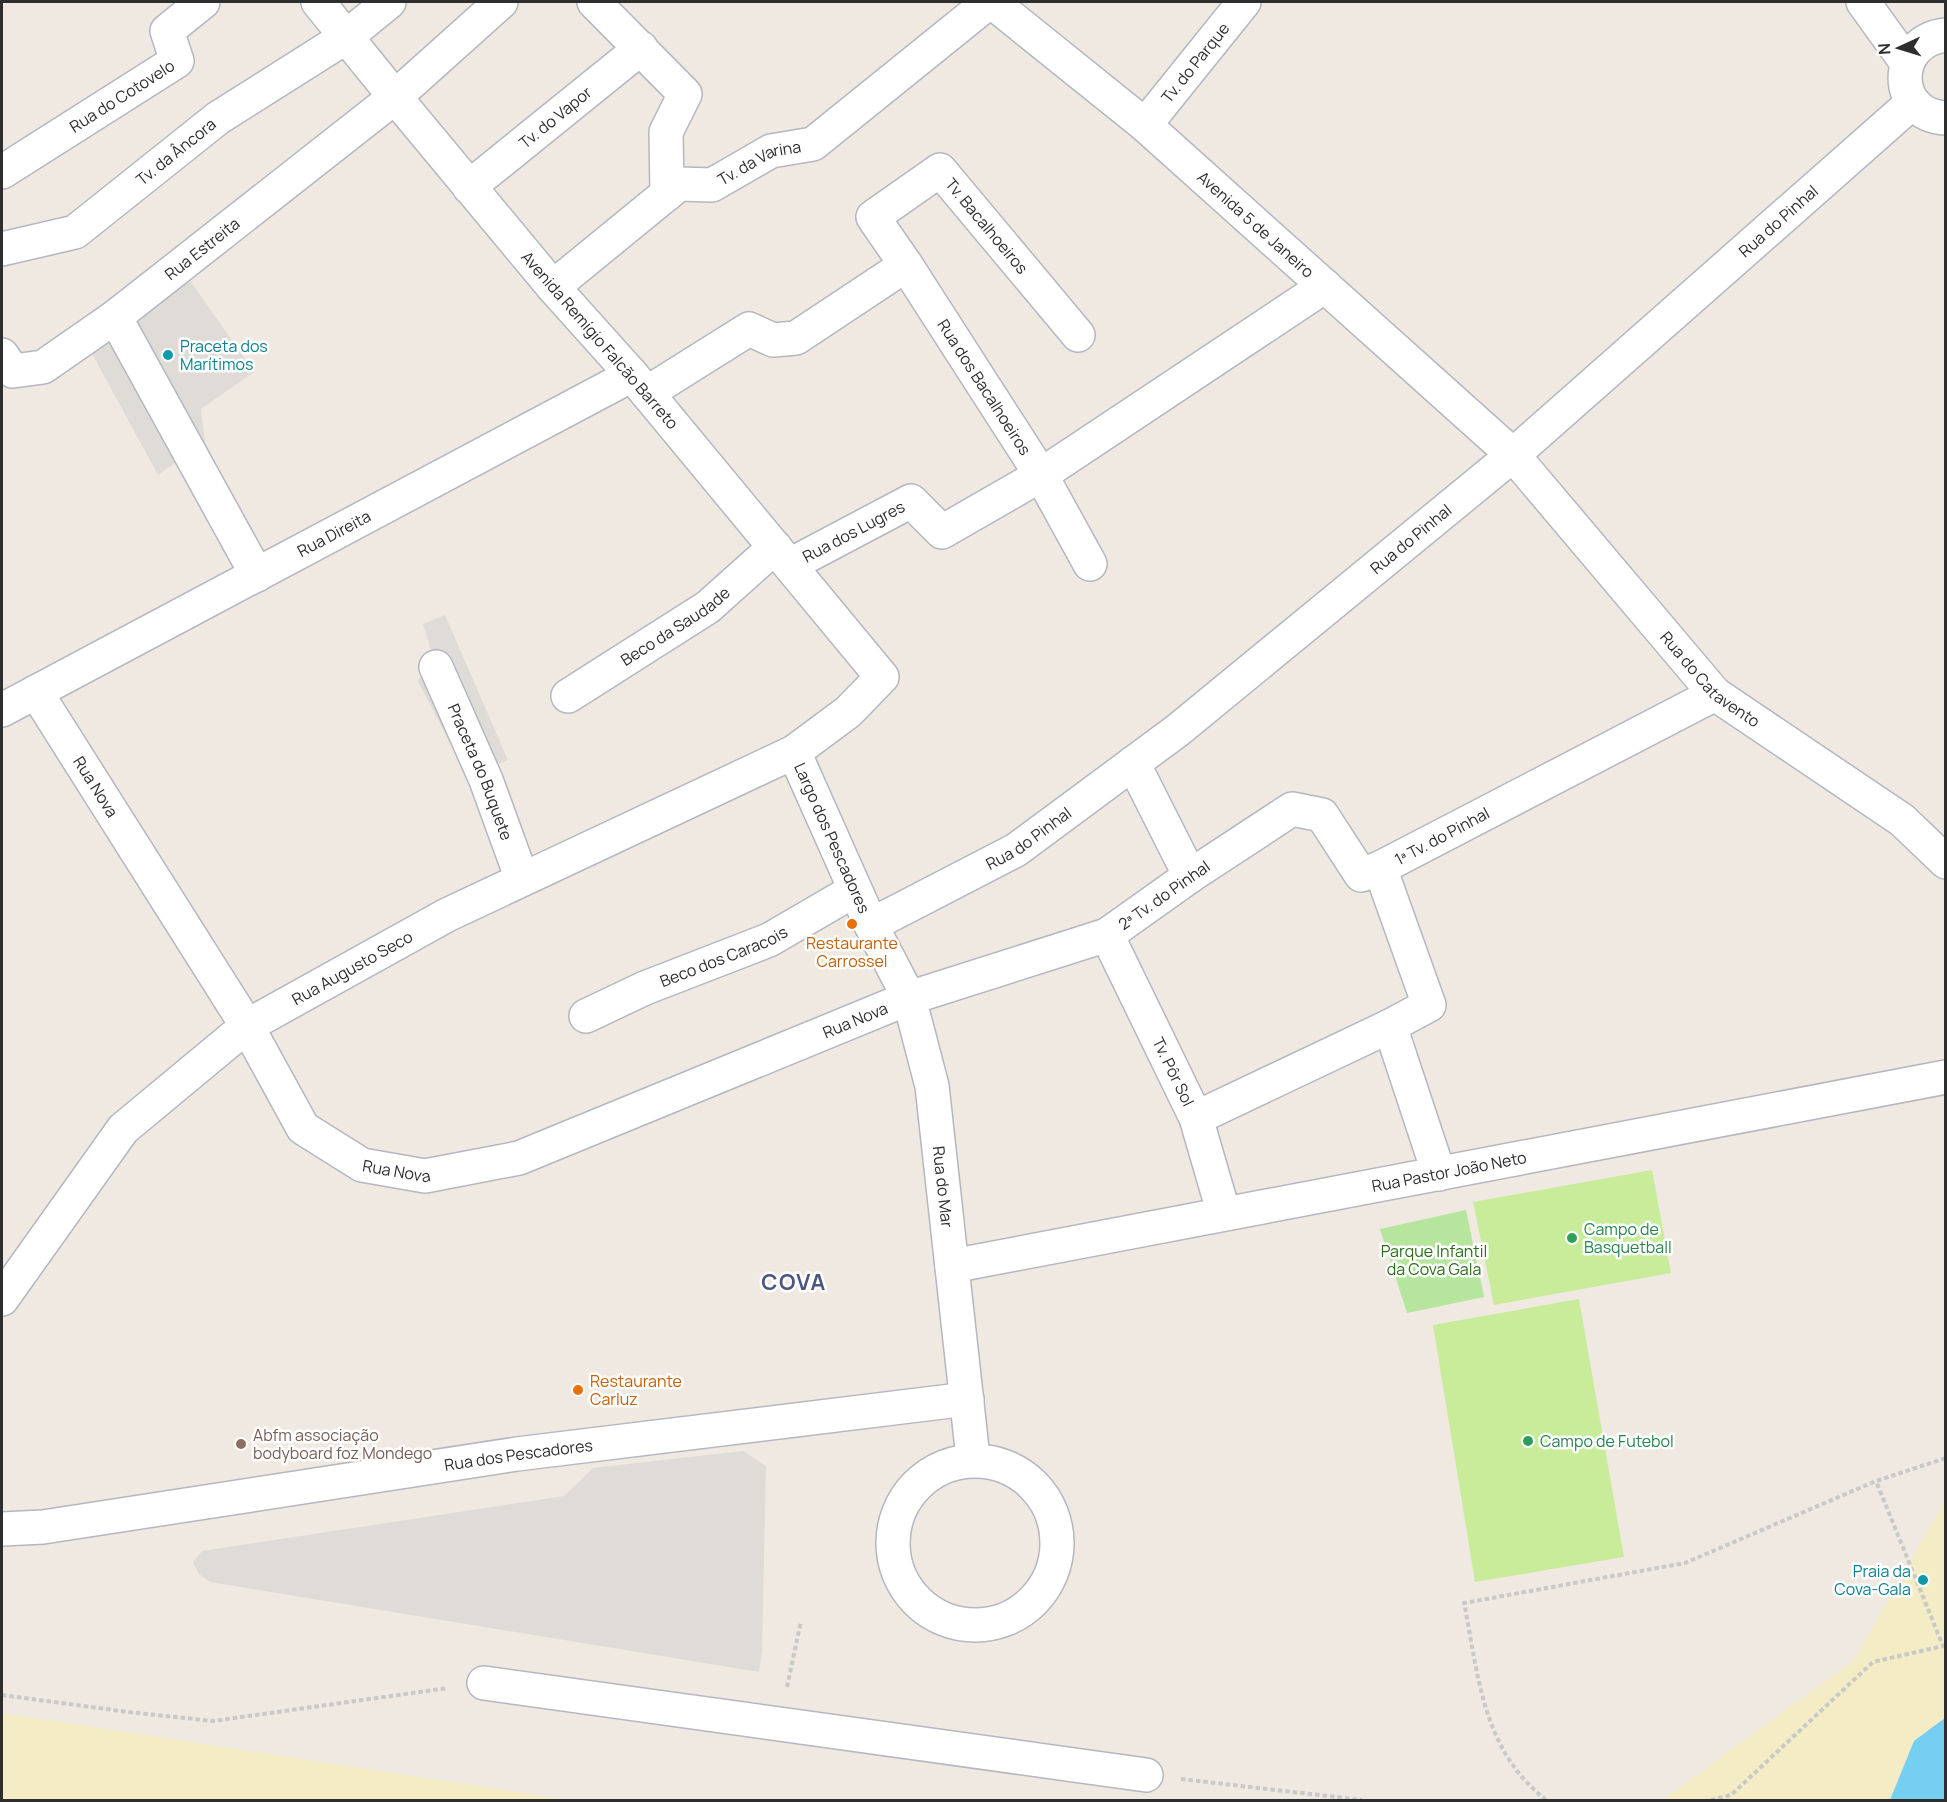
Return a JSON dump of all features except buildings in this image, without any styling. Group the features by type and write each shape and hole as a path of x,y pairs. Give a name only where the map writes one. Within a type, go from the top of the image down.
{"street":[{"name":"Rua do Cotovelo","path":"2,172 177,61 167,31 203,2"},
{"name":"Avenida Remígio Falcão Barreto","path":"318,2 553,287 640,384 882,677"},
{"name":"Tv. da Âncora","path":"2,249 75,232 218,118 346,37 389,2"},
{"name":"Rua Estreita","path":"2,356 13,371 43,367 115,317 395,97 501,2"},
{"path":"594,2 685,94 666,132 667,194"},
{"name":"Avenida 5 de Janeiro","path":"991,2 1145,125 1513,455"},
{"name":"Tv. da Varina","path":"553,287 679,184 712,185 771,151 813,144 991,2"},
{"name":"Tv. do Parque","path":"1145,125 1244,2"},
{"path":"1863,2 1907,63"},
{"path":"1946,35 1935,36 1923,42 1913,51 1904,75 1906,89 1913,102 1924,112 1937,118 1946,118"},
{"name":"Tv. do Vapor","path":"470,187 640,48"},
{"name":"Rua do Pinhal","path":"871,925 1016,850 1178,730 1513,455 1913,102"},
{"name":"Tv. Bacalhoeiros","path":"906,265 873,217 940,170 1078,335"},
{"path":"640,384 749,329 773,340 796,338 906,265"},
{"name":"Rua dos Bacalhoeiros","path":"906,265 1041,475"},
{"path":"1090,564 1041,475 1325,286"},
{"path":"115,317 257,575"},
{"name":"Rua Direita","path":"2,710 257,575 640,384"},
{"name":"Rua do Catavento","path":"1513,455 1715,694 1902,820 1946,862"},
{"name":"Rua dos Lugres","path":"782,556 911,501 942,532 1041,475"},
{"name":"Beco da Saudade","path":"568,696 708,608 782,556"},
{"name":"Praceta do Buquete","path":"436,667 486,780 522,879"},
{"name":"Rua Augusto Seco","path":"2,1299 123,1129 247,1026 447,915 794,752 848,712 882,677"},
{"name":"Rua Nova","path":"36,692 247,1026 303,1128 362,1165 425,1176 519,1158 909,998"},
{"name":"1ª Tv. do Pinhal","path":"1390,1026 1429,1005 1380,868 1715,694"},
{"name":"Largo dos Pescadores","path":"794,752 871,925"},
{"path":"1133,763 1190,876"},
{"name":"2ª Tv. do Pinhal","path":"909,998 1107,935 1190,876 1292,809 1322,815 1361,875 1380,868"},
{"name":"Beco dos Caracois","path":"586,1016 645,988 769,940 855,890"},
{"name":"Rua do Mar","path":"871,925 909,998 932,1086 973,1458"},
{"name":"Tv. Pôr Sol","path":"1107,935 1196,1118 1224,1214"},
{"path":"1196,1118 1390,1026 1439,1174"},
{"name":"Rua Pastor João Neto","path":"952,1266 1946,1077"},
{"name":"Rua dos Pescadores","path":"2,1529 43,1527 517,1454 967,1399"},
{"path":"973,1458 1007,1466 1040,1490 1054,1516 1058,1549 1051,1577 1030,1606 1007,1620 979,1626 963,1625 936,1616 913,1598 902,1582 893,1554 894,1525 906,1498 925,1476 950,1463 973,1458"},
{"path":"484,1683 1146,1775"}],"path":[{"path":"1546,1800 1529,1787 1506,1757 1484,1707 1464,1602 1685,1563 1876,1481 1946,1458"},
{"path":"1711,1800 1731,1795 1874,1662 1943,1646 1876,1481"},
{"path":"779,1725 801,1621"},
{"path":"2,1695 213,1721 484,1683"},
{"path":"1146,1775 1362,1800"}],"green space":[{"name":"Campo de Basquetball","path":"1652,1170 1671,1273 1494,1305 1473,1202"},
{"name":"Parque Infantil da Cova Gala","path":"1466,1210 1484,1297 1407,1313 1380,1229"},
{"name":"Campo de Futebol","path":"1579,1299 1624,1557 1475,1582 1433,1325"}],"sand":[{"name":"Praia da Cova-Gala","path":"1945,1501 1945,1718 1914,1741 1890,1800 1663,1800 1854,1660"},
{"path":"2,1713 569,1800 2,1800"}],"shaded area":[{"name":"Praceta dos Marítimos","path":"180,266 254,372 201,409 205,442 158,475 84,339"},
{"path":"445,615 508,760 469,779 417,680 436,667 423,624"},
{"path":"743,1451 766,1466 762,1652 759,1672 210,1582 199,1574 193,1562 202,1551 564,1496 593,1468"}],"water":[{"path":"1945,1718 1945,1800 1890,1800 1914,1741"}],"place":[{"name":"Praceta dos Marítimos","path":"168,355"},
{"name":"Restaurante Carrossel","path":"852,924"},
{"name":"Campo de Basquetball","path":"1572,1238"},
{"name":"Restaurante Carluz","path":"578,1390"},
{"name":"Campo de Futebol","path":"1528,1441"},
{"name":"Abfm associação bodyboard foz Mondego","path":"241,1444"},
{"name":"Praia da Cova-Gala","path":"1923,1580"}],"district":[{"name":"COVA","path":"794,1282"}]}
